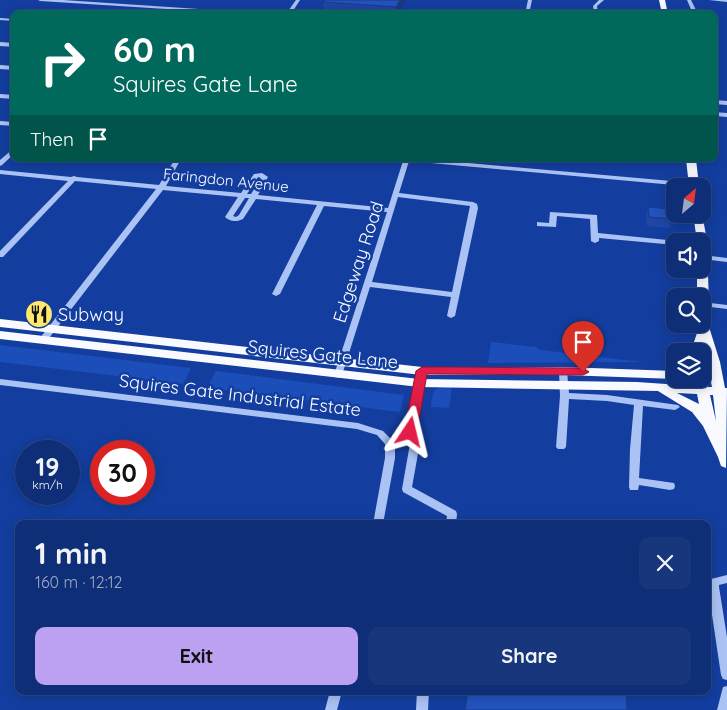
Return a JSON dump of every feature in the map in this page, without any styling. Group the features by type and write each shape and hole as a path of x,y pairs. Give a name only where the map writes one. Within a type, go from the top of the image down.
{"main road":[{"path":"691,162 693,178"},
{"name":"Squires Gate Lane","path":"0,323 47,334 421,377 564,384 637,386 666,384"},
{"path":"705,333 722,378 727,464"},
{"name":"Squires Gate Lane","path":"0,334 47,334"},
{"path":"642,373 666,369"},
{"name":"Squires Gate Lane","path":"564,384 642,373 666,374"},
{"path":"637,386 658,390 686,401 697,409 710,426 727,464"},
{"path":"711,386 723,392"},
{"path":"703,388 710,426"}],"street":[{"path":"40,0 81,1 190,10"},
{"path":"148,10 158,0"},
{"path":"596,10 595,6 602,0"},
{"path":"711,0 727,1"},
{"path":"0,164 10,154"},
{"path":"47,334 162,188 176,162"},
{"name":"Edgeway Road","path":"340,369 405,162"},
{"path":"438,162 666,183"},
{"name":"Faringdon Avenue","path":"0,172 390,210"},
{"path":"254,176 265,176 254,196 242,216 238,219 230,217 230,214 254,176"},
{"path":"0,255 74,178"},
{"path":"396,195 473,204 474,208 451,316"},
{"path":"276,294 322,203"},
{"path":"540,224 553,225 553,211 594,217 595,238 666,242"},
{"path":"711,255 727,260"},
{"path":"366,284 455,295"},
{"path":"711,305 727,307"},
{"path":"421,377 410,432 416,437 408,489 452,514 451,520"},
{"name":"Squires Gate Industrial Estate","path":"0,382 358,426 380,433 390,443 390,458 379,520"},
{"path":"561,447 564,384"},
{"name":"Squires Gate Lane","path":"564,384 639,402 675,407"},
{"path":"639,402 634,484 670,486"},
{"path":"727,579 711,583 727,675"},
{"path":"723,710 727,691"},
{"path":"331,710 335,695"},
{"path":"422,710 423,695"}],"shaded area":[{"path":"491,342 536,347 541,350 642,362 488,363"},
{"path":"0,345 191,368 183,384 0,362"},
{"path":"216,371 404,395 400,412 207,388"},
{"path":"452,387 449,408 431,407 432,396 435,390"}],"building":[{"path":"325,0 400,0 396,7 323,2"},
{"path":"648,207 666,209 666,218 649,217"},
{"path":"467,695 626,695 627,710 465,710"}],"place":[{"name":"Subway","path":"39,314"}],"route":[{"path":"410,432 422,371 583,372"}]}
